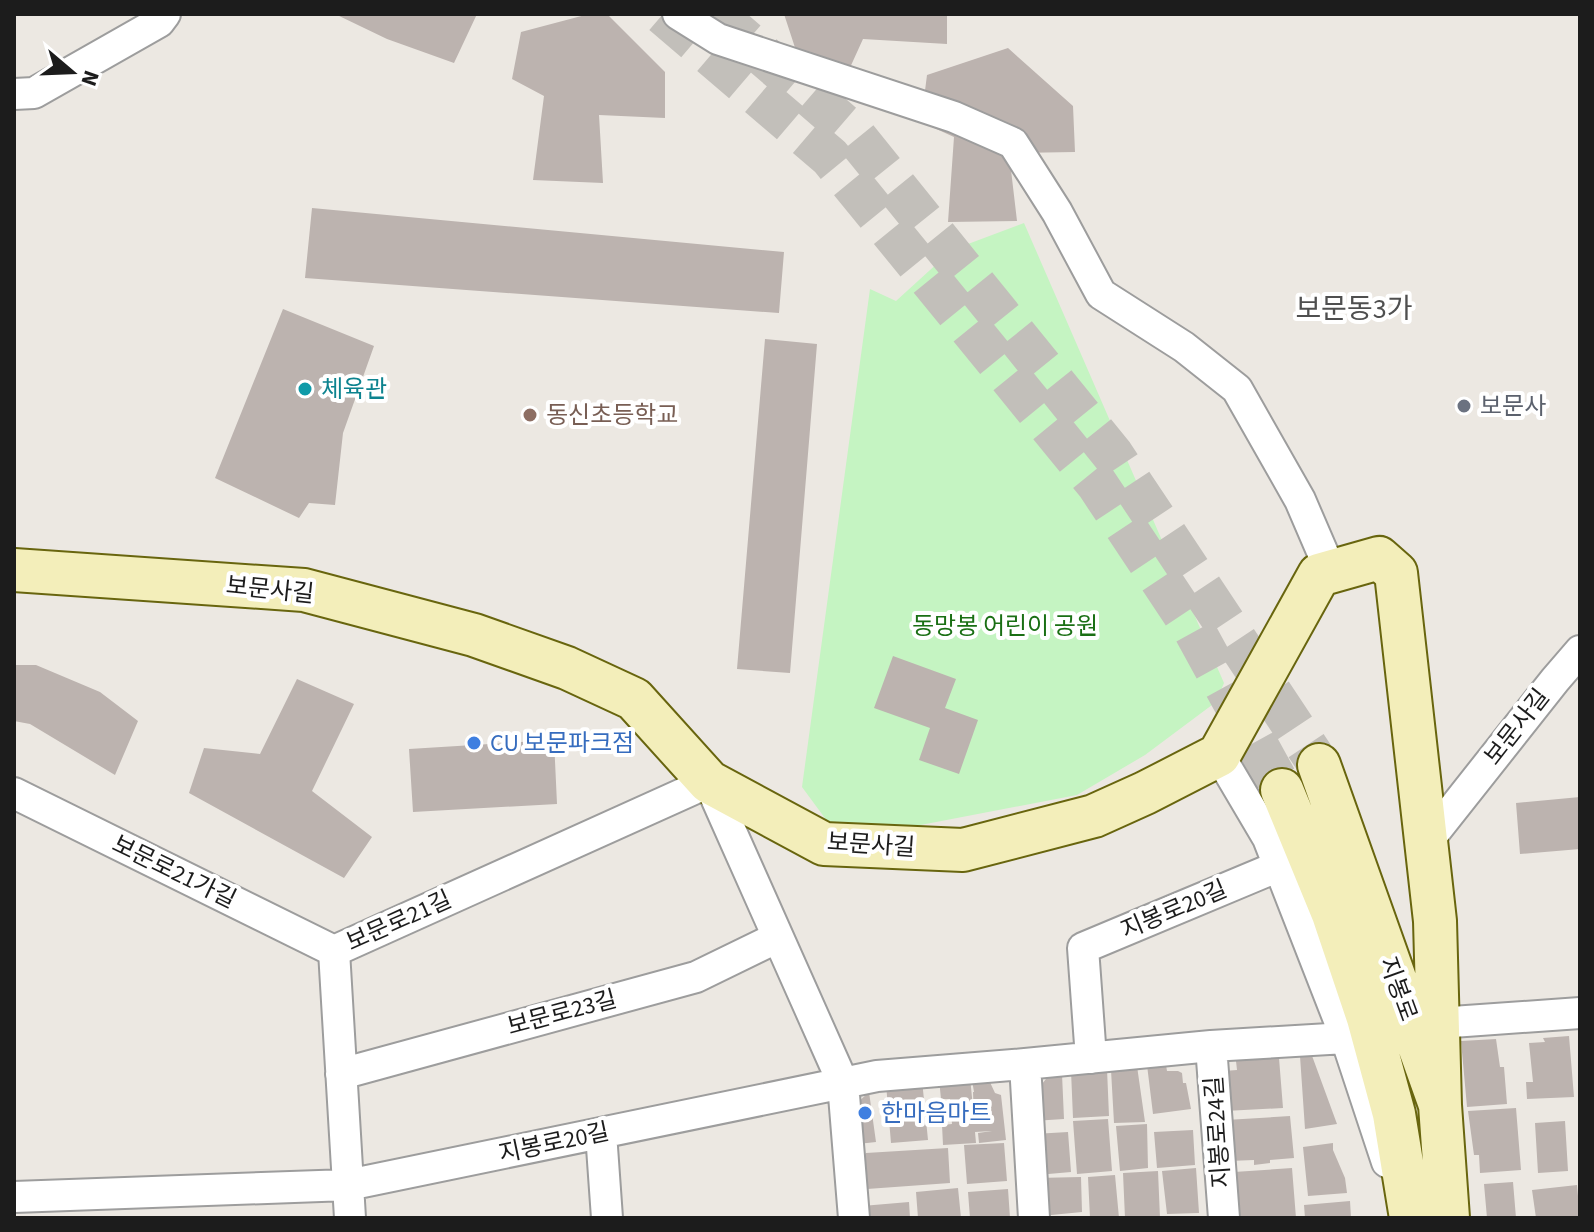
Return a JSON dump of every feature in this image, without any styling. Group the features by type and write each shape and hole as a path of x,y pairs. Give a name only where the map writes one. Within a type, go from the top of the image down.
{"street":[{"path":"14,94 34,93 159,22 165,14"},
{"path":"678,14 718,39 954,117 1013,143 1057,212 1101,294 1184,347 1237,389 1300,500 1331,572"},
{"path":"1423,1215 1387,1163 1346,1038 1268,838 1219,755 1319,575 1379,558 1396,573 1435,921 1440,1105"},
{"name":"보문사길","path":"14,570 304,590 474,635 567,668 634,699 709,782 824,844 963,850 1094,816 1219,755"},
{"name":"보문사길","path":"1426,843 1580,651"},
{"name":"지봉로","path":"1319,765 1440,1105 1423,1215"},
{"path":"709,782 843,1083 854,1218"},
{"name":"보문로21길","path":"350,1218 334,951 709,782"},
{"name":"지봉로","path":"1282,790 1333,914 1368,1018 1423,1215"},
{"name":"보문로21가길","path":"14,793 334,951"},
{"name":"지봉로20길","path":"1091,1058 1083,948 1279,866"},
{"name":"보문로23길","path":"341,1074 696,977 778,937"},
{"path":"1438,1023 1580,1013"},
{"name":"지봉로20길","path":"14,1197 136,1205 348,1185 877,1076 1211,1046 1346,1038"},
{"name":"지봉로24길","path":"1211,1046 1224,1218"},
{"path":"1025,1064 1034,1218"},
{"path":"601,1133 607,1218"}],"green space":[{"name":"동망봉 어린이 공원","path":"1024,223 1224,683 1216,702 1145,755 1077,795 905,828 849,826 827,821 802,787 870,289 896,301 952,250"}],"building":[{"path":"335,14 477,14 454,63 387,39"},
{"path":"589,14 607,14 665,72 665,118 599,115 603,183 533,180 544,96 512,79 521,32"},
{"path":"784,14 947,14 947,44 863,39 848,72 801,66"},
{"path":"1008,48 1073,106 1075,152 1009,153 1017,221 948,222 954,137 921,122 927,75"},
{"path":"312,208 784,252 779,313 305,278"},
{"name":"체육관","path":"283,309 374,346 343,433 335,505 309,503 299,518 215,478"},
{"path":"765,339 817,344 790,673 737,669"},
{"path":"893,656 956,679 945,708 978,720 959,774 919,760 930,728 874,708"},
{"path":"14,665 36,665 100,692 138,721 115,775 30,724 14,721"},
{"path":"297,679 354,704 312,791 372,837 344,878 189,793 204,748 260,754"},
{"path":"554,740 557,804 413,812 409,749"},
{"path":"1580,797 1580,849 1520,854 1516,803"},
{"path":"1569,1036 1574,1097 1527,1099 1526,1082 1533,1082 1529,1043 1545,1042 1543,1038"},
{"path":"1496,1039 1500,1067 1504,1067 1507,1104 1467,1107 1461,1041"},
{"path":"1311,1053 1337,1124 1305,1129 1300,1056"},
{"path":"1279,1058 1283,1108 1225,1111 1224,1071 1237,1070 1236,1061"},
{"path":"1147,1065 1166,1065 1167,1071 1182,1073 1191,1109 1153,1114"},
{"path":"1137,1066 1145,1122 1114,1123 1111,1070"},
{"path":"1107,1069 1109,1116 1073,1118 1071,1071"},
{"path":"1062,1074 1064,1119 1033,1121 1032,1097 1049,1075"},
{"path":"970,1077 974,1118 972,1080 988,1078 995,1093 1001,1095 1006,1140 979,1143 978,1133 992,1131 975,1132 976,1143 943,1145 942,1125 952,1124 950,1099 941,1099 939,1079"},
{"path":"922,1080 928,1140 891,1143 886,1084"},
{"path":"869,1092 876,1142 858,1144 854,1106"},
{"path":"1516,1108 1521,1170 1480,1173 1479,1155 1474,1155 1468,1111"},
{"path":"1290,1116 1294,1158 1254,1165 1254,1160 1229,1161 1226,1120"},
{"path":"1108,1119 1112,1171 1077,1174 1073,1121"},
{"path":"1565,1121 1568,1171 1538,1173 1535,1123"},
{"path":"1147,1124 1148,1168 1120,1171 1116,1126"},
{"path":"1193,1130 1195,1165 1157,1168 1154,1132"},
{"path":"1068,1132 1071,1172 1037,1175 1034,1134"},
{"path":"1004,1143 1007,1181 967,1184 964,1145"},
{"path":"1333,1143 1347,1193 1308,1196 1303,1147"},
{"path":"948,1148 950,1183 867,1189 866,1153"},
{"path":"1196,1168 1199,1213 1167,1214 1162,1171"},
{"path":"1292,1168 1296,1218 1233,1218 1234,1172"},
{"path":"1158,1171 1160,1218 1125,1218 1123,1173"},
{"path":"1115,1175 1119,1218 1090,1218 1088,1177"},
{"path":"1081,1177 1082,1212 1041,1216 1037,1178"},
{"path":"1513,1182 1516,1218 1487,1218 1484,1184"},
{"path":"1577,1185 1580,1218 1536,1218 1532,1190"},
{"path":"958,1188 961,1218 918,1218 916,1192"},
{"path":"1008,1189 1010,1218 970,1218 968,1192"},
{"path":"1350,1201 1351,1218 1305,1218 1304,1205"},
{"path":"909,1202 910,1218 863,1218 862,1206"}],"tunnel":[{"path":"663,14 830,157 1097,484 1194,630 1282,790"},
{"path":"715,14 851,131 1113,455 1319,765"}],"place":[{"name":"체육관","path":"305,389"},
{"name":"보문사","path":"1464,406"},
{"name":"동신초등학교","path":"530,415"},
{"name":"CU 보문파크점","path":"474,743"},
{"name":"한마음마트","path":"865,1113"}],"district":[{"name":"보문동3가","path":"1354,309"}]}
